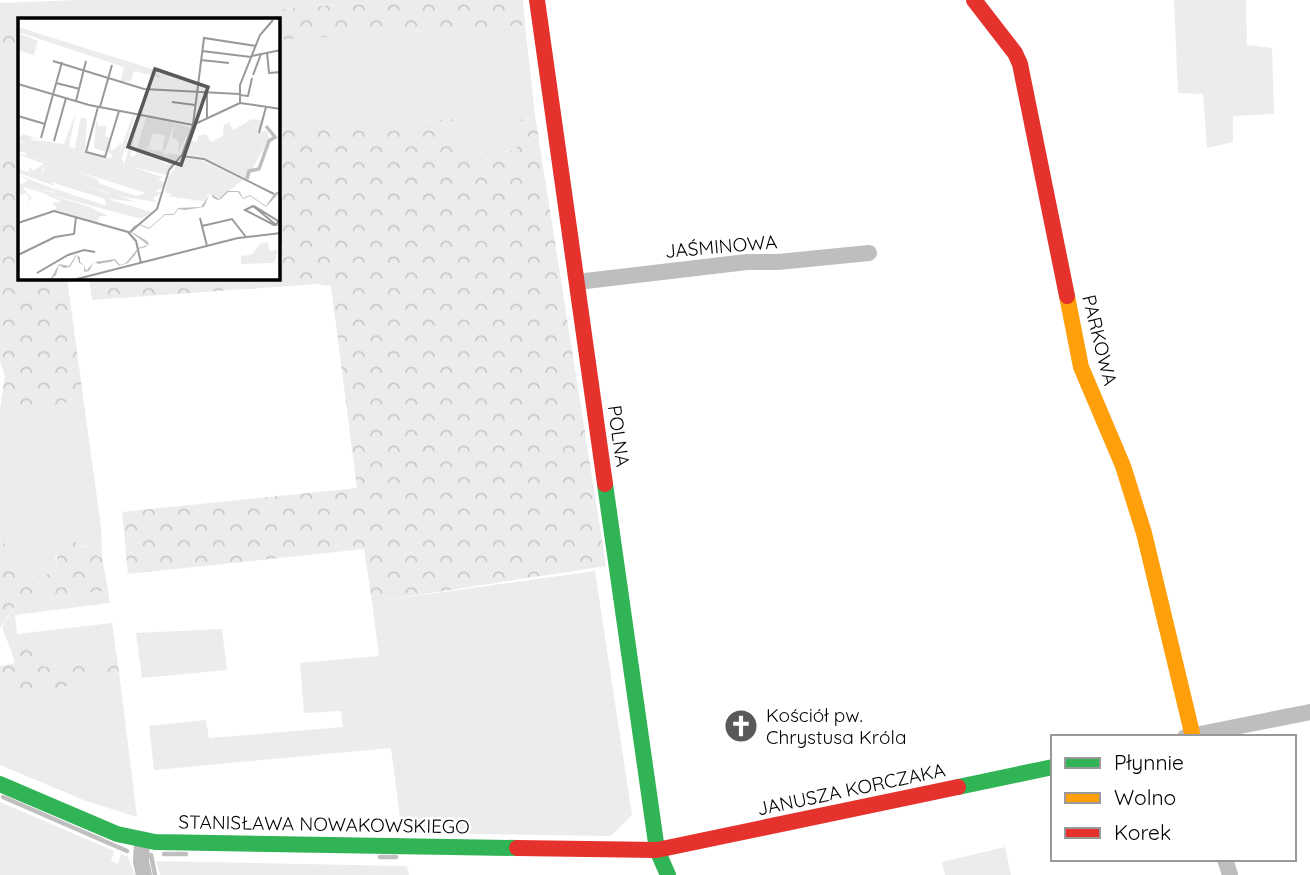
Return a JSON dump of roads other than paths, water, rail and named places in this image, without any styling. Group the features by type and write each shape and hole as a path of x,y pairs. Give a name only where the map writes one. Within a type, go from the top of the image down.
{"street":[{"name":"POLNA","path":"537,0 657,850 668,875"},
{"name":"PARKOWA","path":"974,0 1015,53 1020,64 1081,367 1135,501 1190,735"},
{"name":"JAŚMINOWA","path":"577,282 747,262 778,262 869,253"},
{"path":"1195,735 1310,712"},
{"name":"JANUSZA KORCZAKA","path":"657,850 1051,767"},
{"name":"STANISŁAWA NOWAKOWSKIEGO","path":"0,785 97,826 142,840 657,850"},
{"path":"142,840 141,862 144,875"}],"waterway":[{"path":"3,797 127,851"},
{"path":"164,854 186,854"},
{"path":"151,855 155,875"},
{"path":"380,857 396,857"}],"place":[{"name":"Kościół pw. Chrystusa Króla","path":"741,726"}]}
